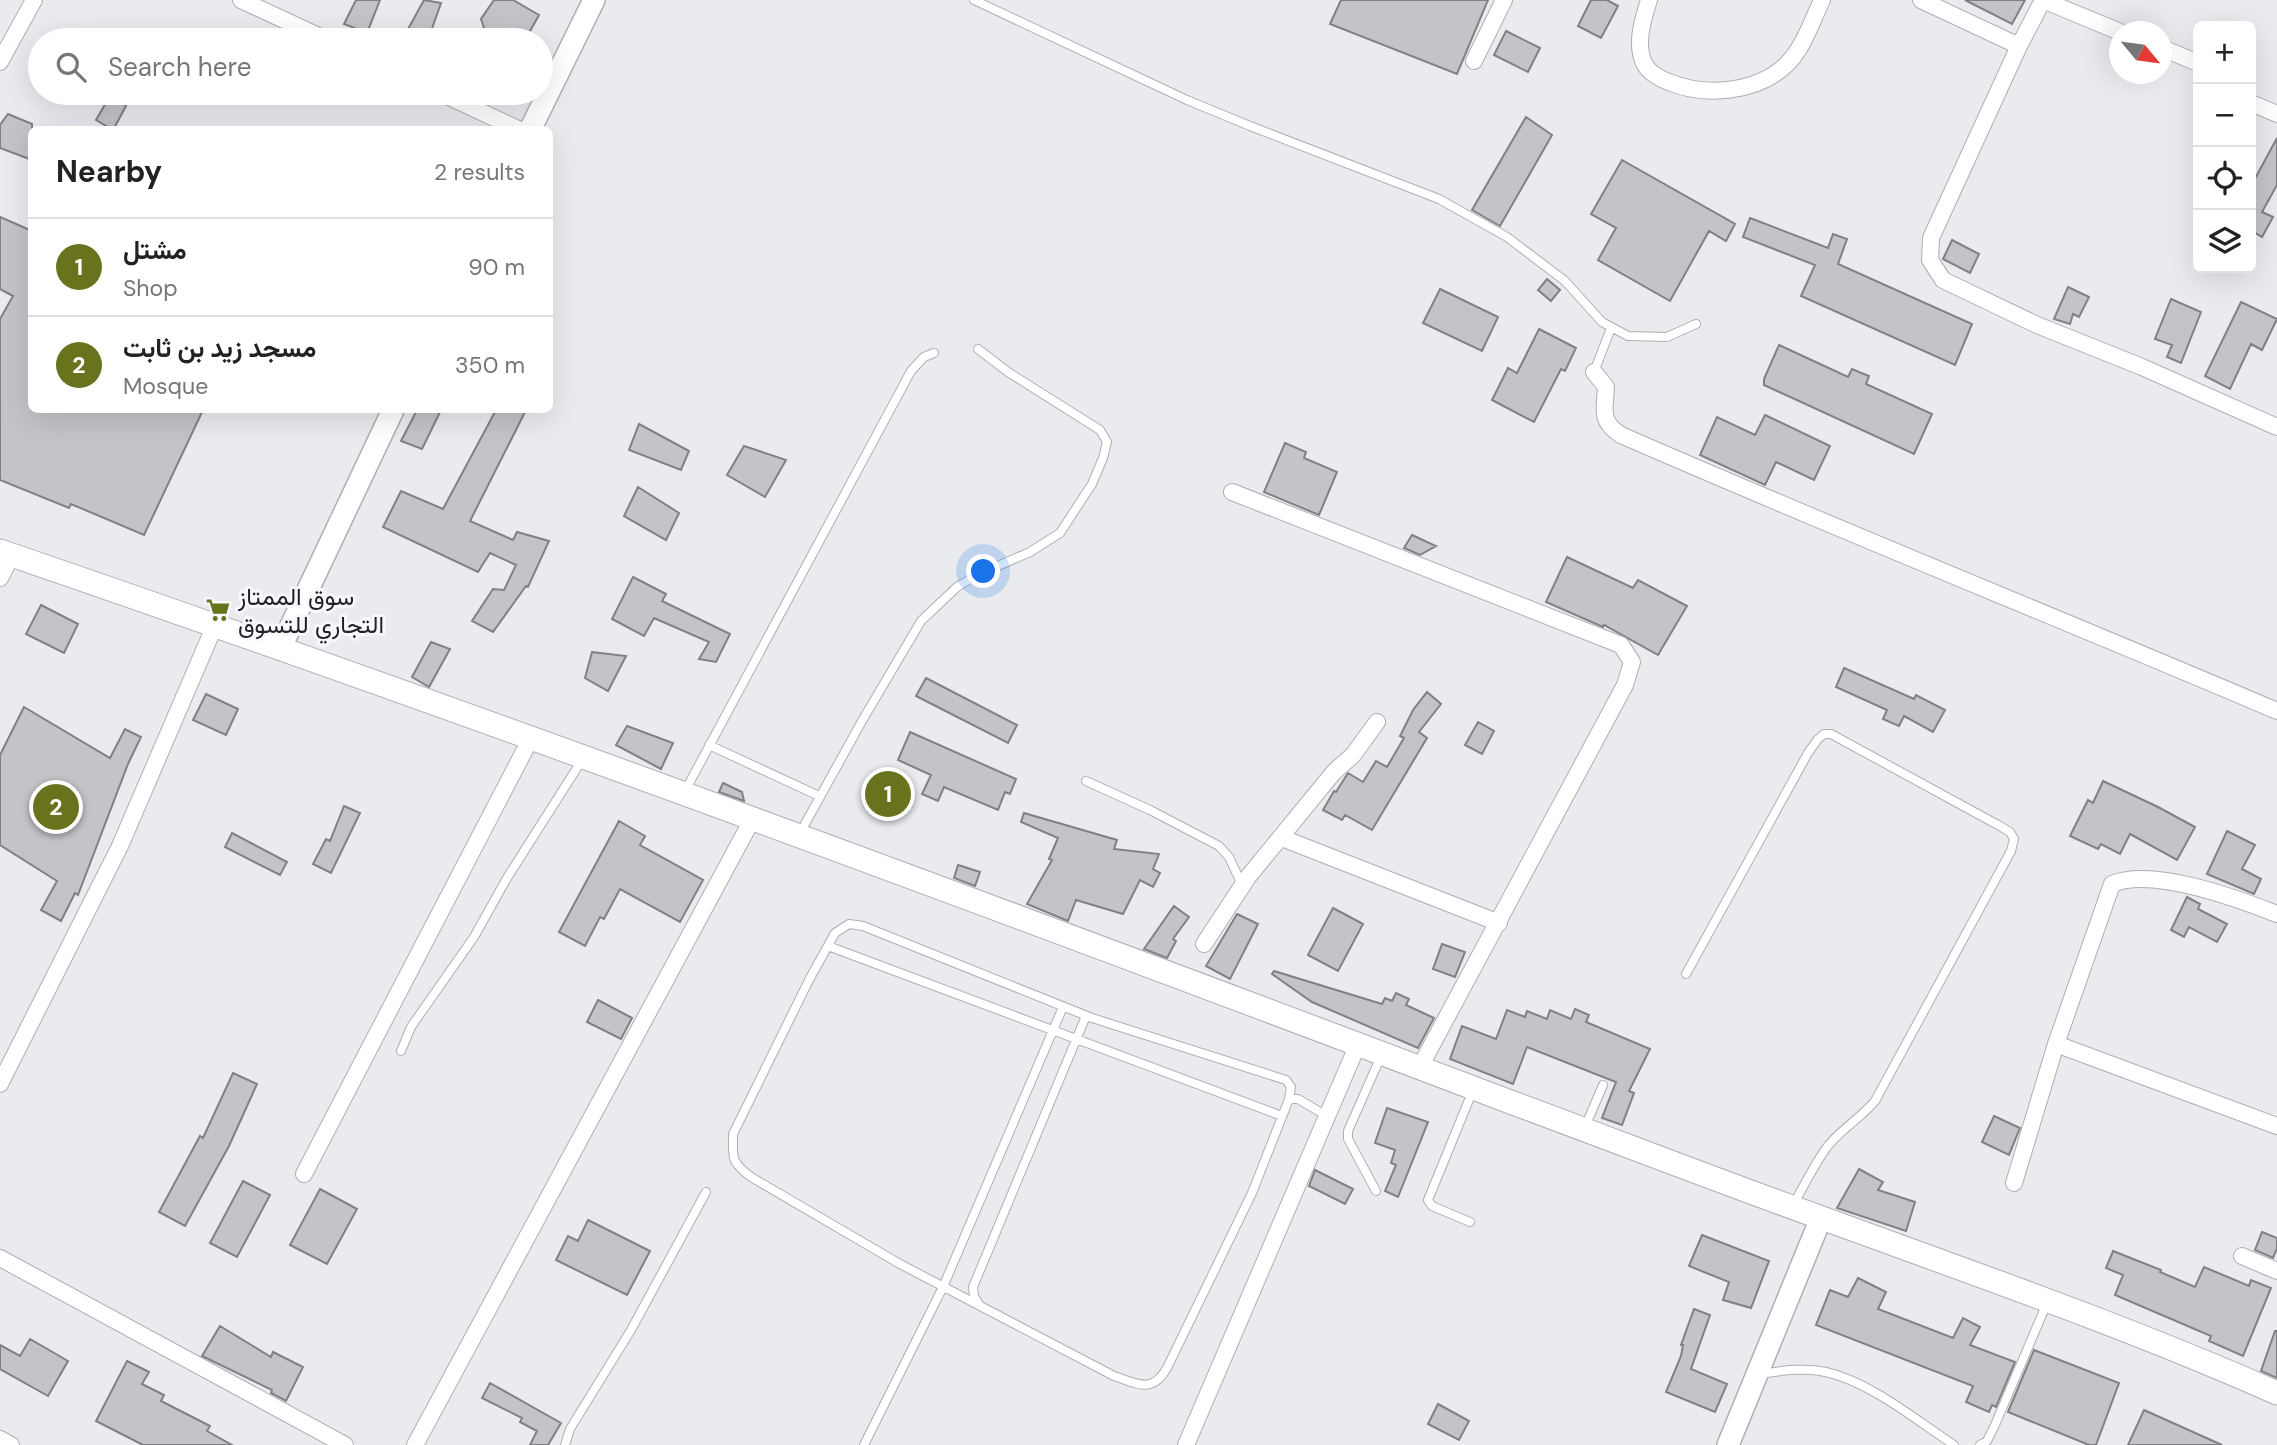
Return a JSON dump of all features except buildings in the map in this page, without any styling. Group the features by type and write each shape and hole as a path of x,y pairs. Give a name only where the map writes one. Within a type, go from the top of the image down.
{"main road":[{"path":"6,553 215,625 752,818 1792,1208 2048,1300 2193,1356 2277,1393"}],"street":[{"path":"0,62 34,0"},
{"path":"241,0 301,28"},
{"path":"553,83 594,0"},
{"path":"1474,61 1504,0"},
{"path":"1650,0 1640,43 1644,63 1664,81 1705,92 1727,90 1756,82 1781,69 1796,54 1822,0"},
{"path":"1921,0 2020,46"},
{"path":"2109,27 2043,0 1931,238 1930,260 1944,280 2038,326 2277,426"},
{"path":"2172,52 2193,61"},
{"path":"466,105 511,126"},
{"path":"532,126 542,105"},
{"path":"2256,105 2277,114"},
{"path":"1594,372 1606,387 1604,418 1611,429 1621,435 1800,513 2040,610 2277,711"},
{"path":"280,649 392,413"},
{"path":"1233,492 1621,645 1632,662 1625,685 1420,1067"},
{"path":"0,578 6,553"},
{"path":"0,1084 120,846 215,625"},
{"path":"1204,944 1242,885 1334,772 1353,755 1377,722"},
{"path":"304,1174 531,738"},
{"path":"415,1445 752,818"},
{"path":"1282,838 1499,923"},
{"path":"2014,1183 2056,1044 2112,884 2125,878 2184,883 2248,902 2277,914"},
{"path":"1186,1445 1358,1044"},
{"path":"2056,1044 2277,1126"},
{"path":"1728,1445 1821,1218"},
{"path":"2242,1256 2277,1271"},
{"path":"0,1258 345,1445"},
{"path":"0,1439 11,1445"}],"lane":[{"path":"974,0 1199,105 1439,199 1507,237 1565,281 1611,328 1628,336 1667,337 1696,324"},
{"path":"1594,372 1611,328"},
{"path":"799,836 819,796 921,621 957,587 1030,552 1060,533 1092,484 1103,458 1107,442 1100,430 1008,372 978,349"},
{"path":"683,793 911,371 924,357 934,353"},
{"path":"1686,974 1808,754 1824,734 1831,734 1998,825 2010,832 2014,839 2011,851 1973,924 1875,1101 1828,1147 1792,1208"},
{"path":"709,745 819,796"},
{"path":"401,1051 411,1027 474,937 507,878 584,757"},
{"path":"1086,782 1161,815 1219,846 1229,857 1242,885"},
{"path":"849,924 863,926 1086,1016 1286,1080 1291,1087 1289,1099 1252,1193 1160,1380 1152,1385 1140,1385 1114,1376 877,1251 751,1177 736,1165 733,1133 828,946 840,928 849,924"},
{"path":"828,946 1282,1116"},
{"path":"864,1445 943,1287 1063,1007"},
{"path":"982,1308 974,1296 973,1287 1086,1016"},
{"path":"1376,1191 1348,1139 1348,1132 1383,1054"},
{"path":"1584,1129 1603,1086"},
{"path":"1469,1222 1432,1206 1428,1200 1474,1088"},
{"path":"1289,1099 1298,1099 1327,1116"},
{"path":"565,1445 570,1430 631,1330 706,1192"},
{"path":"1980,1445 1987,1441 1995,1425 2048,1300"},
{"path":"1757,1374 1810,1370 1843,1378 1862,1386 1954,1445"}],"place":[{"name":"سوق الممتاز التجاري للتسوق","path":"218,610"},
{"name":"مشتل","path":"888,794"},
{"name":"مسجد زيد بن ثابت","path":"56,807"}]}
